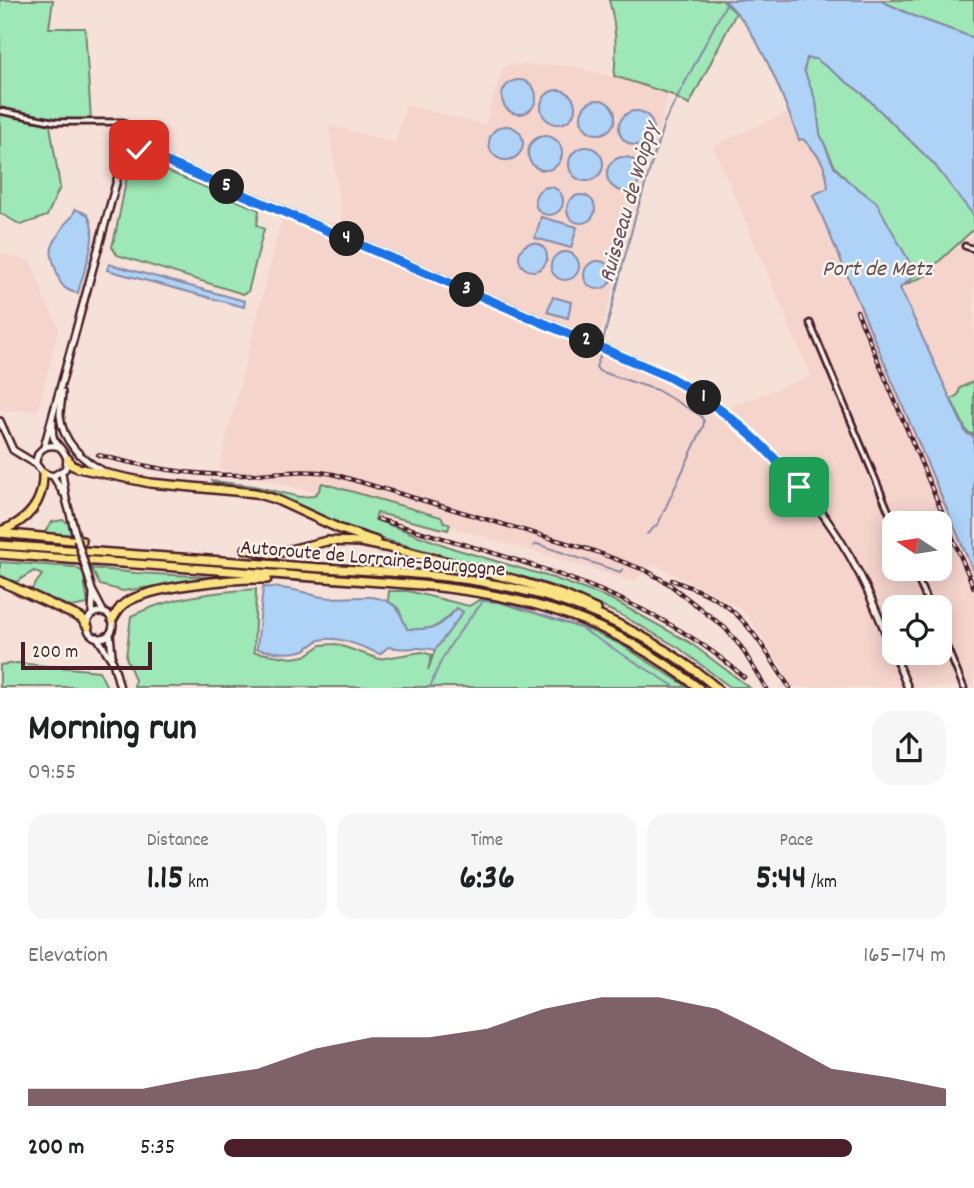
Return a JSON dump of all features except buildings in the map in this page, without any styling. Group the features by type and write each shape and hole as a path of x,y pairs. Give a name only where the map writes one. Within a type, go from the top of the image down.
{"highway":[{"path":"68,460 78,468 150,483 255,494 275,499 340,530 400,550 557,593 597,610 618,624"},
{"path":"0,532 23,520 33,510 40,496 43,474"},
{"path":"0,532 80,540"},
{"path":"246,549 273,554 316,543 339,541 400,550"},
{"name":"Autoroute de Lorraine-Bourgogne","path":"0,545 476,581 544,596 618,624 670,653 718,688"},
{"name":"Autoroute de Lorraine-Bourgogne","path":"0,554 456,589 527,602 599,626 629,640 666,662 699,688"},
{"path":"112,620 122,606 139,597 209,582 271,579 279,575"},
{"path":"0,581 81,618 88,627"}],"street":[{"path":"0,111 55,122 123,122 129,127 129,151 121,163 54,415 36,464"},
{"path":"129,151 145,151 636,361 706,399 739,424 771,454 829,526 861,577 908,688"},
{"path":"965,246 974,249"},
{"path":"810,323 889,511"},
{"path":"62,382 61,419 73,447 88,463 109,474"},
{"path":"54,415 52,434 68,460 62,473 66,499 80,540 92,590 104,613 112,620 110,633 113,662 120,688"},
{"path":"0,421 13,450 36,464 43,474 53,476 62,473"},
{"path":"44,447 59,447"},
{"path":"23,457 37,456"},
{"path":"53,476 66,499"},
{"path":"92,590 92,616 88,627 91,634 97,637 110,633"},
{"path":"92,616 104,613"},
{"path":"97,637 113,662"},
{"path":"952,660 964,688"}],"shaded area":[{"path":"509,64 572,66 669,92 599,339 722,410 811,376 713,146 816,102 919,274 971,237 974,240 974,687 779,687 789,678 748,616 732,603 653,564 634,582 455,528 219,468 282,219 342,223 329,125 395,143 406,105 485,125 502,69"},
{"path":"0,253 31,261 44,298 59,327 38,411 0,410"}],"green space":[{"path":"0,0 53,0 49,28 85,28 91,120 56,120 0,107"},
{"path":"609,0 722,0 736,13 689,105 670,94 614,76 615,38"},
{"path":"879,0 974,0 974,38 916,17"},
{"path":"807,58 816,59 863,94 934,164 974,216 974,229 934,266 936,271 900,287 916,275 876,202 848,181 835,167 820,134 816,102 804,70"},
{"path":"0,113 50,125 60,187 47,216 21,225 0,213"},
{"path":"139,159 259,210 257,225 264,229 248,292 243,294 117,255 112,247 128,172 131,161"},
{"path":"974,381 974,435 967,432 951,399 958,395 960,388"},
{"path":"212,481 254,486 300,497 313,496 322,483 441,517 444,522 450,524 448,530 377,513 375,520 455,549 553,578 611,599 689,642 749,687 730,687 679,648 621,615 569,592 538,581 368,535 256,489"},
{"path":"63,520 68,523 72,538 50,537 44,533 52,522"},
{"path":"0,562 74,567 83,572 88,604 71,607 31,590 42,575 34,571 16,582 0,576"},
{"path":"91,568 209,577 123,591 100,585"},
{"path":"256,589 254,652 292,658 305,656 321,645 336,644 379,659 422,652 432,655 428,670 435,650 463,612 457,608 440,624 430,628 407,629 398,608 388,601 389,591 408,591 469,606 479,600 499,602 589,630 620,644 688,687 134,687 135,680 126,657 131,616 177,600"},
{"path":"17,663 99,671 107,687 0,687 0,665"}],"water":[{"name":"Port de Metz","path":"724,0 879,0 974,38 974,216 934,164 863,94 816,59 807,58 804,70 816,102 820,134 834,167 876,202 916,274 900,288 966,433 974,437 974,573 952,521 952,511 948,511 813,195 828,188 824,166 803,139 799,140 769,65 737,13"},
{"path":"519,80 531,85 536,97 531,109 519,114 507,109 502,97 507,85"},
{"path":"558,90 570,95 575,107 570,119 558,124 546,119 541,107 546,95"},
{"path":"598,100 610,105 615,117 610,129 598,134 586,129 581,117 586,105"},
{"path":"636,111 648,116 653,128 648,140 636,145 624,140 619,128 624,116"},
{"path":"506,126 518,131 523,143 518,155 506,160 494,155 489,143 494,131"},
{"path":"545,136 557,141 562,153 557,165 545,170 533,165 528,153 533,141"},
{"path":"586,147 598,152 603,164 598,176 586,181 574,176 569,164 574,152"},
{"path":"624,157 636,162 641,174 636,186 624,191 612,186 607,174 612,162"},
{"path":"549,187 559,191 563,201 559,211 549,215 539,211 535,201 539,191"},
{"path":"581,195 591,199 595,209 591,219 581,223 571,219 567,209 571,199"},
{"path":"75,209 87,214 92,232 90,253 78,293 63,286 51,255 55,241"},
{"path":"541,217 577,227 571,248 535,238"},
{"path":"533,243 543,247 547,257 543,267 533,271 523,267 519,257 523,247"},
{"path":"565,252 575,256 579,266 575,276 565,280 555,276 551,266 555,256"},
{"path":"598,261 608,265 612,275 608,285 598,289 588,285 584,275 588,265"},
{"path":"109,264 245,301 244,307 107,270"},
{"path":"553,297 571,302 568,318 547,312"},
{"path":"263,587 291,589 326,598 381,599 396,607 407,629 436,627 457,608 463,612 435,650 388,647 380,654 351,642 328,639 318,641 301,651 273,652 257,649"}],"waterway":[{"name":"Ruisseau de Woippy","path":"603,341 635,218 664,123 728,0"},
{"name":"Ruisseau de Woippy","path":"601,354 596,367 599,371 657,390 701,416 704,421 658,524 647,534"},
{"name":"Ruisseau de Woippy","path":"534,546 537,544 620,572 623,569"},
{"path":"485,599 483,601 506,603 580,628 677,688"},
{"name":"Ruisseau de Woippy","path":"430,688 446,653 482,603"}],"railway":[{"path":"857,311 974,588"},
{"path":"98,455 150,467 201,474 333,474 594,551 647,571 669,584 725,628 741,647 766,688"},
{"path":"378,519 522,562 616,597 661,619 704,646 744,677"},
{"path":"672,580 710,596 733,611 760,642 790,688"}],"route":[{"path":"139,150 667,376 706,399 739,424 771,454 799,487"}]}
